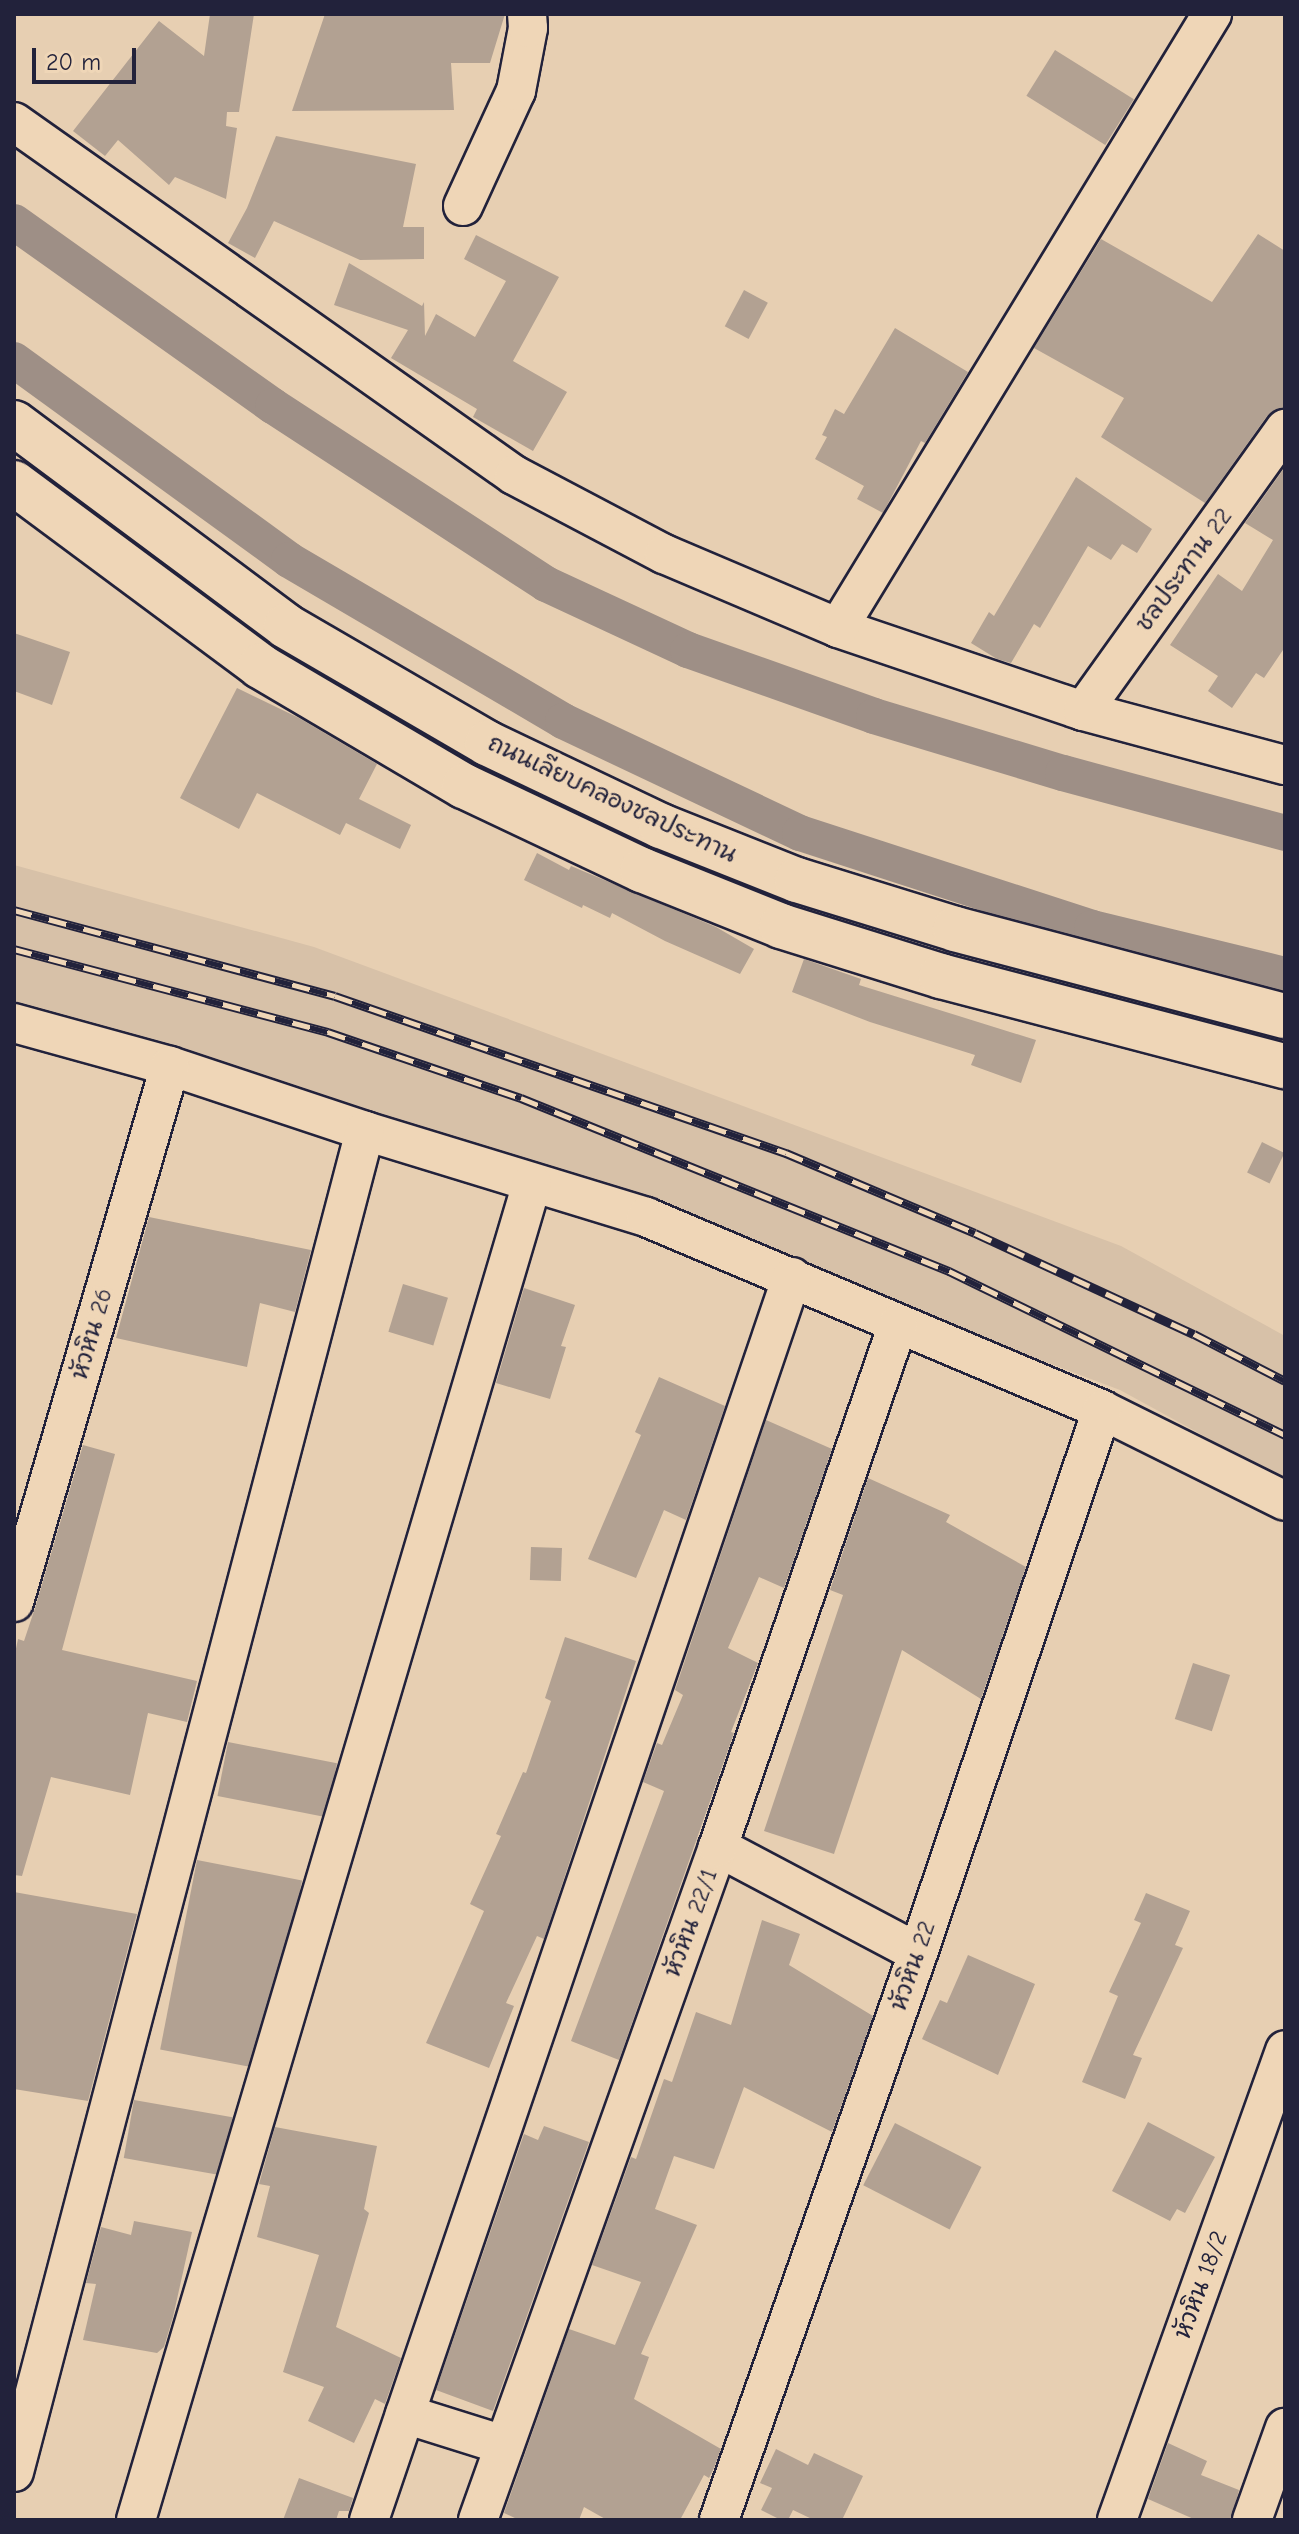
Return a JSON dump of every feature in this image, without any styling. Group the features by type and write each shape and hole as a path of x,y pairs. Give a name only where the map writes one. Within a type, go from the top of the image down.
{"street":[{"path":"463,206 516,91 528,28 527,14"},
{"path":"838,628 1212,14"},
{"path":"14,122 514,475 664,554 838,628 1083,711 1285,765"},
{"name":"ถนนเลียบคลองชลประทาน","path":"14,423 286,626 487,743 661,826 797,880 955,929 1285,1016"},
{"name":"ชลประทาน 22","path":"1083,711 1285,429"},
{"name":"ถนนเลียบคลองชลประทาน","path":"14,483 260,666 464,786 642,870 781,926 941,976 1285,1066"},
{"path":"14,1023 170,1066 365,1131 646,1217 1102,1410 1285,1501"},
{"name":"หัวหิน 26","path":"14,1602 170,1066"},
{"path":"14,2472 365,1131"},
{"path":"136,2520 532,1183"},
{"path":"369,2520 792,1277"},
{"name":"หัวหิน 22/1","path":"478,2520 718,1847 898,1324"},
{"name":"หัวหิน 22","path":"719,2520 918,1953 1102,1410"},
{"path":"718,1847 918,1953"},
{"name":"หัวหิน 18/2","path":"1117,2520 1285,2050"},
{"path":"405,2414 504,2445"},
{"path":"1252,2520 1285,2428"}],"shaded area":[{"path":"14,865 314,947 1121,1246 1285,1336 1285,1480 1120,1390 934,1320 14,1009"}],"building":[{"path":"210,14 254,14 239,112 227,112 226,126 237,128 226,199 175,177 169,185 118,140 105,156 73,131 159,21 204,56"},
{"path":"325,14 505,14 490,63 451,63 454,110 292,111"},
{"path":"1055,50 1134,99 1105,145 1026,96"},
{"path":"276,136 416,164 403,227 424,227 424,259 360,260 274,221 255,258 228,243 247,208"},
{"path":"1258,234 1285,251 1285,407 1267,416 1205,503 1101,437 1124,398 1034,348 1101,239 1212,302"},
{"path":"476,235 559,277 513,361 567,392 533,451 473,417 477,409 391,358 408,330 334,305 349,263 422,306 424,302 425,336 436,314 475,337 506,281 464,259"},
{"path":"744,290 768,303 749,339 725,326"},
{"path":"895,328 968,372 925,443 921,441 883,513 857,499 864,486 815,459 827,437 822,435 835,409 844,414"},
{"path":"1285,467 1285,647 1264,678 1256,673 1232,708 1208,691 1218,676 1170,645 1218,574 1242,591 1273,540 1245,523"},
{"path":"1076,477 1152,529 1137,553 1122,544 1111,560 1088,546 1040,628 1034,624 1011,663 997,659 971,643 989,612 994,616"},
{"path":"14,633 70,652 52,705 14,691"},
{"path":"237,688 299,718 377,764 359,799 411,825 400,849 346,823 340,835 257,793 239,829 180,798"},
{"path":"537,853 569,870 571,866 716,927 754,949 740,974 665,941 612,913 610,918 583,905 582,908 524,880"},
{"path":"804,959 861,979 859,985 1036,1040 1021,1083 971,1065 975,1055 870,1022 792,992"},
{"path":"1262,1142 1284,1153 1270,1184 1247,1173"},
{"path":"149,1217 311,1250 295,1312 260,1303 247,1367 116,1338"},
{"path":"403,1284 448,1298 433,1346 388,1332"},
{"path":"524,1288 575,1305 561,1346 566,1347 550,1399 496,1383"},
{"path":"659,1377 725,1406 686,1520 664,1510 636,1578 588,1559 641,1435 635,1432"},
{"path":"766,1420 832,1449 784,1588 759,1577 728,1648 758,1663 731,1732 734,1733 619,2060 571,2041 664,1791 643,1782 657,1743 662,1745 683,1695 675,1690"},
{"path":"83,1445 115,1454 62,1650 197,1681 187,1722 148,1713 130,1795 51,1777 22,1876 14,1875 14,1658 18,1639 24,1641 35,1608"},
{"path":"868,1478 950,1515 946,1522 1026,1567 981,1699 902,1650 834,1854 764,1831 843,1595 830,1590"},
{"path":"531,1547 562,1548 561,1581 530,1580"},
{"path":"565,1637 636,1661 544,1939 537,1936 506,2003 514,2006 489,2068 426,2043 484,1911 470,1904 501,1836 496,1834 523,1772 526,1773 551,1701 545,1698"},
{"path":"1193,1663 1230,1675 1212,1731 1175,1719"},
{"path":"228,1742 337,1763 326,1817 218,1796"},
{"path":"197,1860 302,1880 265,2070 160,2049"},
{"path":"14,1892 137,1914 88,2101 14,2089"},
{"path":"1146,1893 1190,1911 1175,1945 1183,1948 1133,2055 1142,2058 1125,2099 1082,2082 1118,1996 1109,1992 1141,1923 1134,1920"},
{"path":"762,1920 800,1934 789,1965 873,2016 832,2132 744,2087 714,2169 674,2156 655,2209 697,2225 641,2354 649,2357 634,2399 721,2449 714,2468 709,2478 704,2475 680,2520 607,2520 584,2507 579,2520 519,2520 504,2513 569,2329 615,2345 641,2282 592,2265 631,2157 636,2159 664,2079 672,2082 696,2012 731,2025"},
{"path":"968,1955 1035,1984 998,2075 922,2039 940,2000 947,2003"},
{"path":"134,2100 232,2117 222,2175 124,2158"},
{"path":"1148,2122 1215,2157 1185,2213 1177,2209 1170,2221 1112,2191"},
{"path":"895,2123 981,2167 950,2229 863,2185"},
{"path":"544,2126 589,2142 493,2411 436,2390 524,2134 538,2140"},
{"path":"275,2127 377,2146 364,2209 369,2213 336,2327 401,2358 385,2404 375,2399 354,2443 308,2421 324,2387 283,2372 319,2255 257,2237 270,2186 259,2184"},
{"path":"134,2221 192,2232 173,2317 164,2347 157,2353 83,2340 96,2284 86,2283 101,2227 131,2235"},
{"path":"1168,2443 1207,2461 1201,2475 1239,2490 1231,2520 1196,2520 1148,2499"},
{"path":"776,2449 808,2465 814,2453 863,2476 842,2520 814,2520 793,2510 788,2520 781,2520 761,2510 772,2488 760,2483"},
{"path":"299,2478 353,2498 349,2511 339,2511 336,2520 283,2520"}],"waterway":[{"path":"14,222 273,406 546,584 688,650 874,716 1063,773 1285,833"},
{"path":"14,360 289,560 563,721 800,833 1092,928 1285,975"}],"railway":[{"path":"14,910 335,996 786,1153 975,1233 1194,1334 1285,1381"},
{"path":"14,949 328,1032 521,1098 949,1271 1285,1435"}]}
